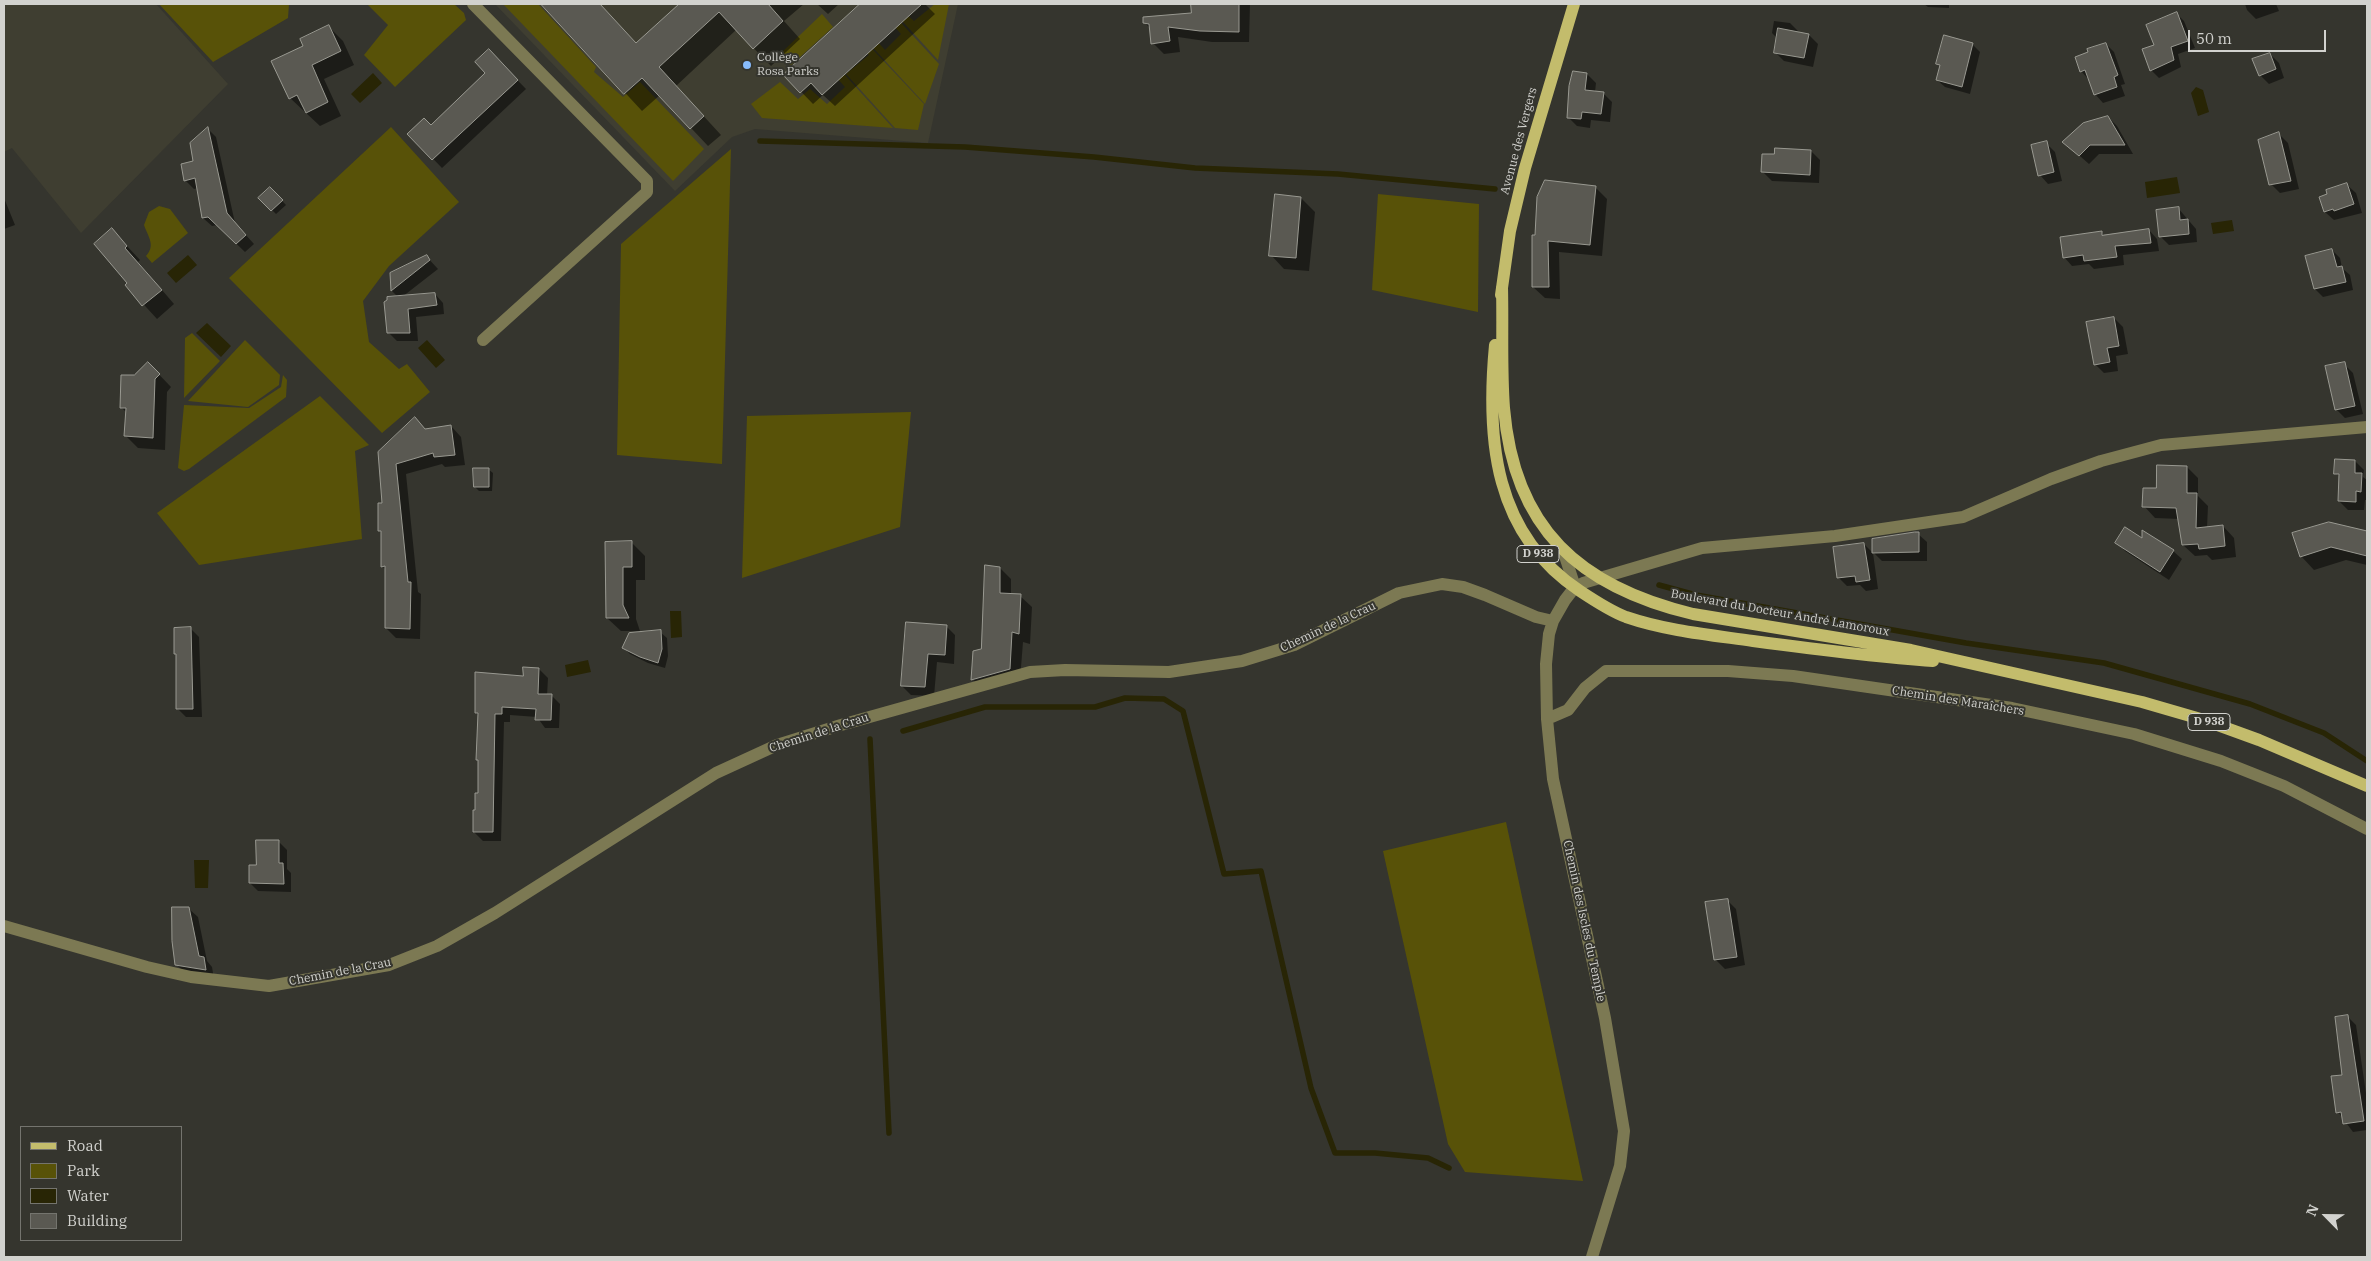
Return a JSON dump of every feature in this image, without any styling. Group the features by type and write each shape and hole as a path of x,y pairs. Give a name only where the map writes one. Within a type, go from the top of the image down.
{"main road":[{"name":"Avenue des Vergers","path":"1502,287 1510,231 1525,168 1574,4"},
{"name":"Boulevard du Docteur André Lamoroux","path":"1502,287 1504,410 1513,464 1531,508 1546,531 1580,566 1598,578 1631,595 1662,606 1732,621 1911,650 2142,702 2204,720 2320,764 2367,786"},
{"name":"Boulevard du Docteur André Lamoroux","path":"1502,287 1497,315 1493,365 1492,410 1497,464 1516,522 1551,570 1606,608 1626,616 1705,634 1793,647 1971,664"}],"street":[{"path":"473,4 647,182 647,192 639,201 483,340"},
{"path":"1563,550 1575,587 1598,578 1702,548 1835,536 1963,517 2051,479 2102,461 2161,445 2367,427"},
{"name":"Chemin de la Crau","path":"4,926 147,967 192,977 269,986 389,965 437,946 487,917 716,773 777,745 841,725 1030,672 1066,670 1169,672 1242,661 1294,646 1399,593 1442,584 1463,587 1536,617 1553,621"},
{"name":"Chemin des Iscles du Temple","path":"1575,587 1553,621 1546,648 1547,719 1554,779 1605,1018 1624,1131 1620,1166 1592,1257"},
{"name":"Chemin des Maraîchers","path":"1547,719 1568,710 1585,688 1606,672 1728,671 1793,676 2012,708 2134,734 2230,764 2284,786 2367,829"}],"shaded area":[{"path":"4,4 156,4 228,84 81,233 12,148 4,152"},
{"name":"Collège Rosa Parks","path":"495,4 958,4 928,143 755,129 732,137 675,191"}],"green space":[{"path":"159,4 289,4 288,18 213,62"},
{"path":"367,4 454,4 464,13 466,20 395,87 364,55 388,25"},
{"path":"503,4 538,4 596,67 594,72 623,97 640,82 704,149 673,181"},
{"path":"935,4 949,4 938,60 893,11 898,7 914,21"},
{"path":"891,12 939,64 925,104 864,38 869,32 885,50 901,34 886,17"},
{"path":"822,14 833,27 790,66 780,54"},
{"path":"862,38 924,104 918,130 895,128 846,74 869,55 857,43"},
{"path":"835,64 893,128 762,118 751,104 780,82 798,99 810,89 827,104 845,87 829,69"},
{"path":"391,127 459,202 389,266 363,301 369,342 399,369 407,364 430,392 382,433 229,278"},
{"path":"731,149 722,464 617,455 621,244"},
{"path":"1378,194 1479,204 1478,312 1372,290"},
{"path":"159,206 170,209 188,233 152,263 146,256 151,245 144,225 149,212"},
{"path":"192,333 220,361 184,398 185,338"},
{"path":"245,340 280,375 279,385 248,407 188,401"},
{"path":"283,375 287,380 286,397 189,469 184,471 178,468 184,405 249,408 281,387"},
{"path":"320,396 369,445 355,451 362,539 199,565 157,513"},
{"path":"911,412 900,527 742,578 747,416"},
{"path":"1506,822 1583,1181 1465,1172 1448,1144 1383,851"}],"water":[{"path":"373,73 382,83 360,103 351,94"},
{"path":"2196,87 2203,90 2209,112 2198,116 2191,93"},
{"path":"2177,177 2180,193 2147,198 2145,182"},
{"path":"2232,220 2234,231 2213,234 2211,223"},
{"path":"188,255 197,265 176,283 167,273"},
{"path":"207,323 231,346 221,357 196,333"},
{"path":"427,340 445,360 436,368 418,348"},
{"path":"670,611 681,611 682,637 671,638"},
{"path":"588,660 591,672 567,677 565,665"},
{"path":"194,860 209,860 208,888 195,888"}],"building":[{"path":"541,4 600,4 636,43 679,4 768,4 783,21 753,49 719,12 659,67 704,116 690,129 642,78 624,94"},
{"path":"860,4 922,4 822,95 811,83 800,93 783,75"},
{"path":"1191,4 1239,4 1239,32 1200,31 1168,27 1170,41 1151,44 1149,24 1143,23 1143,17 1191,13"},
{"path":"2177,12 2188,41 2171,47 2174,60 2150,71 2142,49 2154,45 2146,25"},
{"path":"329,25 341,51 312,65 328,102 306,113 297,95 289,99 271,61 303,46 300,39"},
{"path":"1778,28 1809,34 1804,58 1774,53"},
{"path":"1944,35 1973,43 1962,87 1936,80 1940,65 1936,64"},
{"path":"2106,43 2118,75 2114,77 2117,87 2094,95 2085,70 2080,72 2075,57 2088,52 2087,49"},
{"path":"489,49 518,80 432,160 407,134 424,118 431,125 485,73 475,62"},
{"path":"2270,53 2276,69 2259,76 2252,59"},
{"path":"1573,71 1587,73 1585,90 1604,92 1601,114 1582,112 1581,119 1567,118 1569,86"},
{"path":"2108,116 2125,145 2090,145 2079,156 2062,142 2083,123"},
{"path":"208,127 227,213 246,235 236,244 208,217 202,218 195,178 184,181 181,164 193,161 190,143"},
{"path":"2279,132 2291,181 2269,185 2258,140"},
{"path":"2047,141 2054,172 2038,176 2031,145"},
{"path":"1775,148 1811,150 1810,175 1761,172 1762,154 1774,154"},
{"path":"1545,180 1596,186 1590,245 1548,241 1549,287 1532,287 1532,235 1535,235 1537,197"},
{"path":"2347,183 2354,204 2334,211 2333,209 2324,212 2319,197 2327,194 2326,190"},
{"path":"270,187 283,200 271,211 258,198"},
{"path":"1275,194 1301,197 1296,258 1269,256"},
{"path":"2179,207 2180,220 2188,219 2189,234 2159,237 2156,210"},
{"path":"112,228 127,246 125,248 162,290 142,306 125,285 127,283 94,244"},
{"path":"2149,229 2151,243 2115,246 2117,257 2084,261 2083,255 2063,258 2060,237 2102,231 2102,235"},
{"path":"2332,249 2337,267 2342,266 2346,282 2314,289 2305,256"},
{"path":"427,255 430,260 391,291 390,273"},
{"path":"435,293 437,305 408,309 410,333 387,333 384,302 387,300 387,297"},
{"path":"2114,317 2119,346 2107,348 2110,362 2094,365 2086,322"},
{"path":"148,362 160,374 155,379 153,438 124,436 126,408 120,408 121,375 134,375"},
{"path":"2345,362 2355,406 2335,410 2325,366"},
{"path":"415,417 425,429 451,425 455,455 434,457 433,453 396,464 408,582 411,582 410,629 385,628 385,566 381,567 381,531 378,531 378,503 382,503 378,452"},
{"path":"2335,459 2355,460 2355,473 2362,473 2361,492 2356,491 2356,502 2338,501 2339,474 2334,474"},
{"path":"2157,465 2187,466 2187,493 2197,493 2196,528 2223,525 2225,546 2199,549 2198,544 2182,545 2176,508 2142,507 2143,488 2156,488"},
{"path":"473,468 489,468 489,487 474,487"},
{"path":"2329,522 2367,531 2367,556 2331,547 2300,557 2292,533"},
{"path":"2125,527 2142,538 2142,530 2174,550 2160,572 2115,543"},
{"path":"1919,532 1919,552 1872,553 1872,539"},
{"path":"632,541 632,567 623,567 623,605 629,618 606,618 605,542"},
{"path":"1864,543 1870,580 1856,582 1855,576 1837,578 1833,547"},
{"path":"985,565 1000,567 1000,593 1021,594 1019,634 1012,632 1010,669 971,680 973,651 981,649"},
{"path":"906,622 947,625 945,655 928,654 925,687 901,686"},
{"path":"191,627 193,709 176,709 174,628"},
{"path":"661,630 662,649 658,663 622,648 629,633"},
{"path":"523,667 539,668 538,694 552,694 551,720 535,720 536,709 502,707 502,714 495,714 493,832 473,832 475,793 478,793 478,760 476,760 478,713 475,713 475,672 523,676"},
{"path":"256,840 279,840 279,863 283,863 284,884 249,883 249,865 256,865"},
{"path":"1728,899 1737,957 1714,960 1705,902"},
{"path":"172,907 189,907 199,956 204,957 206,970 175,965 172,941"},
{"path":"2348,1015 2364,1121 2343,1124 2341,1112 2336,1113 2331,1076 2342,1075 2335,1017"}],"waterway":[{"path":"760,141 965,147 1094,157 1195,168 1338,174 1495,189"},
{"path":"1659,585 1696,595 1966,643 2104,663 2250,704 2324,733 2367,761"},
{"path":"903,731 985,707 1095,707 1125,698 1164,699 1183,711 1224,874 1261,871 1311,1088 1335,1153 1375,1153 1428,1158 1449,1168"},
{"path":"870,739 889,1133"}],"place":[{"name":"Collège Rosa Parks","path":"747,65"}]}
